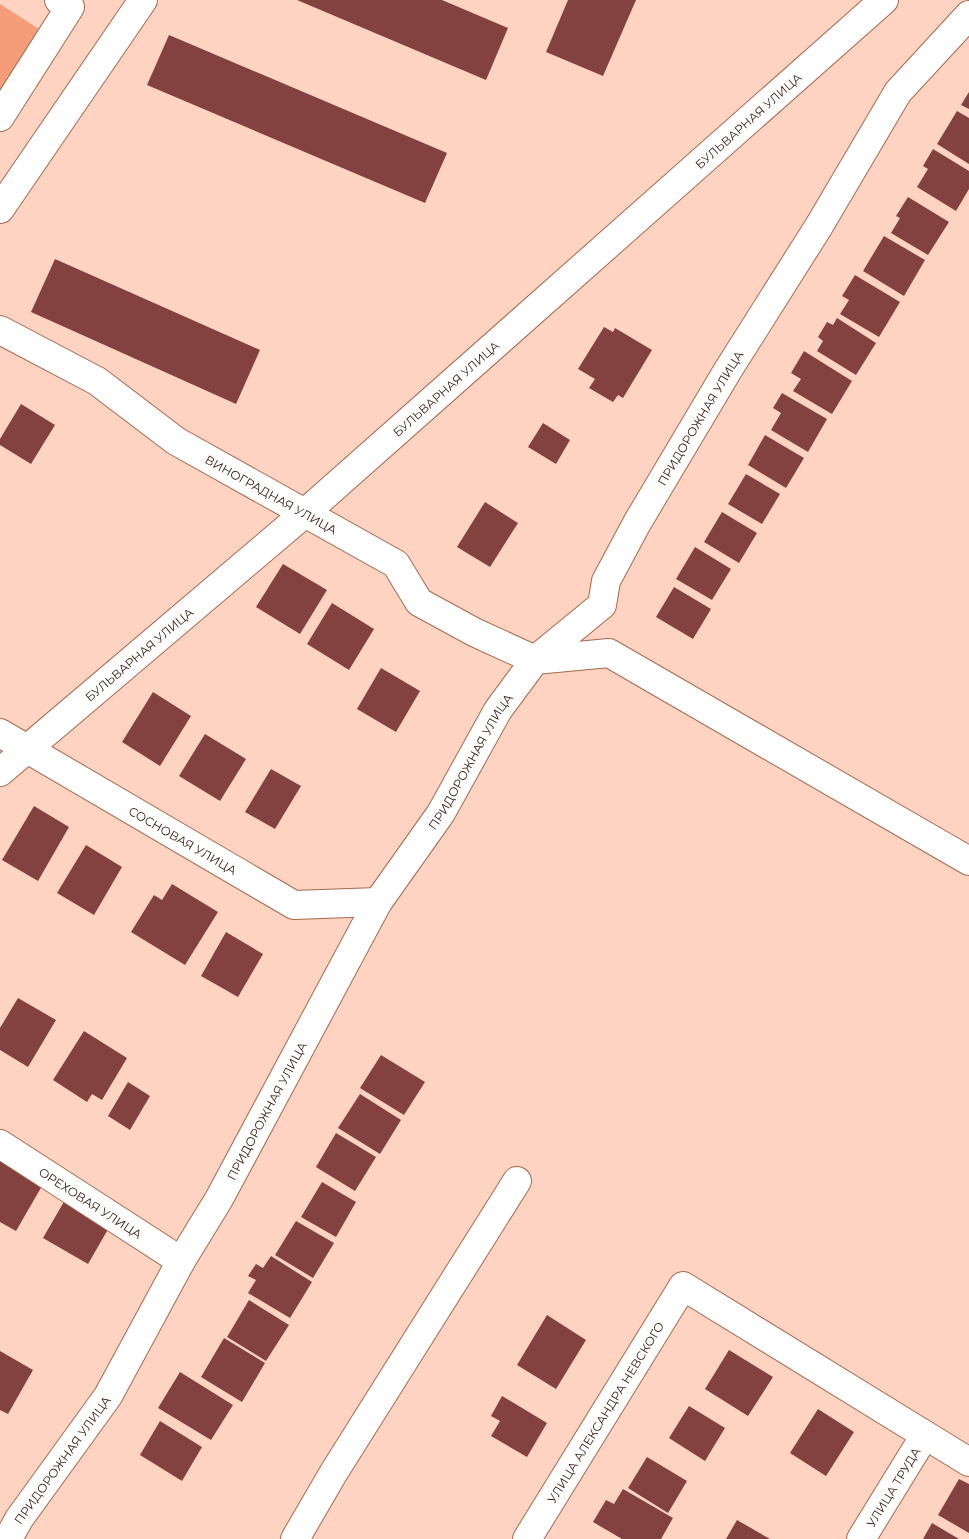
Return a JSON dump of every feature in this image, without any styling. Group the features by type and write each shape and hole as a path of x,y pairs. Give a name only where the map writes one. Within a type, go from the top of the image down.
{"street":[{"path":"0,117 70,7 59,0"},
{"path":"0,209 8,178 143,0"},
{"name":"БУЛЬВАРНАЯ УЛИЦА","path":"0,772 305,513 884,0"},
{"name":"ПРИДОРОЖНАЯ УЛИЦА","path":"9,1522 108,1396 181,1260 219,1199 378,902 441,813 498,710 535,660 602,605 606,581 637,523 728,370 819,226 898,92 969,15"},
{"name":"ВИНОГРАДНАЯ УЛИЦА","path":"0,330 97,381 176,441 396,564 419,602 474,632 535,660"},
{"path":"535,660 609,654 969,861"},
{"name":"СОСНОВАЯ УЛИЦА","path":"0,733 294,905 378,902"},
{"name":"ОРЕХОВАЯ УЛИЦА","path":"0,1144 181,1260"},
{"path":"295,1539 339,1464 517,1181"},
{"name":"УЛИЦА АЛЕКСАНДРА НЕВСКОГО","path":"527,1539 683,1286 926,1435"},
{"path":"926,1435 969,1462"},
{"name":"УЛИЦА ТРУДА","path":"861,1539 926,1435"}],"shaded area":[{"path":"0,4 39,29 0,90"}],"building":[{"path":"297,0 442,0 508,28 486,80"},
{"path":"568,0 636,0 603,76 546,52"},
{"path":"169,35 447,153 425,203 147,85"},
{"path":"969,92 969,109 961,105"},
{"path":"957,111 969,118 969,164 937,144"},
{"path":"933,149 969,171 969,189 956,211 917,187 928,169 923,166"},
{"path":"908,197 949,222 928,255 891,233 900,218 896,216"},
{"path":"884,236 925,260 904,296 863,271"},
{"path":"55,259 260,350 236,404 31,312"},
{"path":"855,275 900,302 879,337 840,314 849,300 842,296"},
{"path":"837,318 876,343 856,375 817,351 823,341 818,337 827,322 833,325"},
{"path":"604,327 613,332 615,328 652,350 623,398 618,395 613,402 589,388 595,379 578,369"},
{"path":"804,351 852,381 832,414 793,391 801,379 791,373"},
{"path":"782,393 827,419 808,452 771,430 781,413 773,408"},
{"path":"21,404 55,425 31,464 0,445 0,439"},
{"path":"543,423 570,440 556,464 528,447"},
{"path":"765,435 804,458 786,488 748,465"},
{"path":"746,474 780,494 762,524 728,504"},
{"path":"485,502 518,523 490,567 457,547"},
{"path":"722,512 757,533 739,563 704,542"},
{"path":"695,547 731,569 712,600 676,579"},
{"path":"283,564 327,590 300,634 256,607"},
{"path":"674,587 711,609 693,639 656,617"},
{"path":"332,603 374,629 349,670 307,644"},
{"path":"381,668 420,691 396,732 357,709"},
{"path":"153,692 191,716 160,766 122,742"},
{"path":"205,734 246,759 220,801 179,776"},
{"path":"271,769 301,786 275,829 245,812"},
{"path":"34,806 69,827 38,881 2,860"},
{"path":"86,845 122,867 94,915 57,893"},
{"path":"172,884 218,912 185,965 131,932 154,895 162,900"},
{"path":"226,932 263,954 238,997 201,976"},
{"path":"18,998 56,1020 28,1067 0,1050 0,1028"},
{"path":"84,1031 127,1058 102,1100 92,1094 87,1102 53,1080"},
{"path":"381,1055 425,1082 404,1115 360,1088"},
{"path":"128,1082 150,1096 130,1130 108,1116"},
{"path":"360,1094 401,1120 380,1154 338,1128"},
{"path":"336,1133 376,1157 355,1191 316,1167"},
{"path":"0,1161 42,1186 16,1231 0,1222"},
{"path":"322,1182 356,1202 336,1237 301,1217"},
{"path":"69,1193 114,1219 88,1264 43,1238"},
{"path":"296,1221 334,1243 313,1278 275,1255"},
{"path":"271,1256 312,1282 290,1318 248,1293 256,1280 248,1276 256,1264 263,1268"},
{"path":"249,1300 289,1325 266,1361 227,1337"},
{"path":"547,1315 586,1340 556,1389 517,1365"},
{"path":"224,1338 265,1363 242,1402 201,1377"},
{"path":"729,1350 773,1377 748,1416 705,1389"},
{"path":"0,1351 33,1370 8,1414 0,1410"},
{"path":"180,1372 233,1405 211,1440 158,1408"},
{"path":"502,1396 547,1423 527,1457 491,1436 500,1421 491,1416"},
{"path":"689,1406 725,1428 705,1461 669,1438"},
{"path":"818,1409 854,1432 826,1476 790,1453"},
{"path":"160,1421 202,1447 182,1481 140,1455"},
{"path":"647,1457 687,1481 668,1513 628,1488"},
{"path":"959,1479 969,1484 969,1533 938,1515"},
{"path":"623,1489 673,1518 661,1539 622,1539 593,1522 606,1500 614,1504"},
{"path":"737,1520 770,1539 726,1539"},
{"path":"932,1523 959,1539 923,1539"}]}
